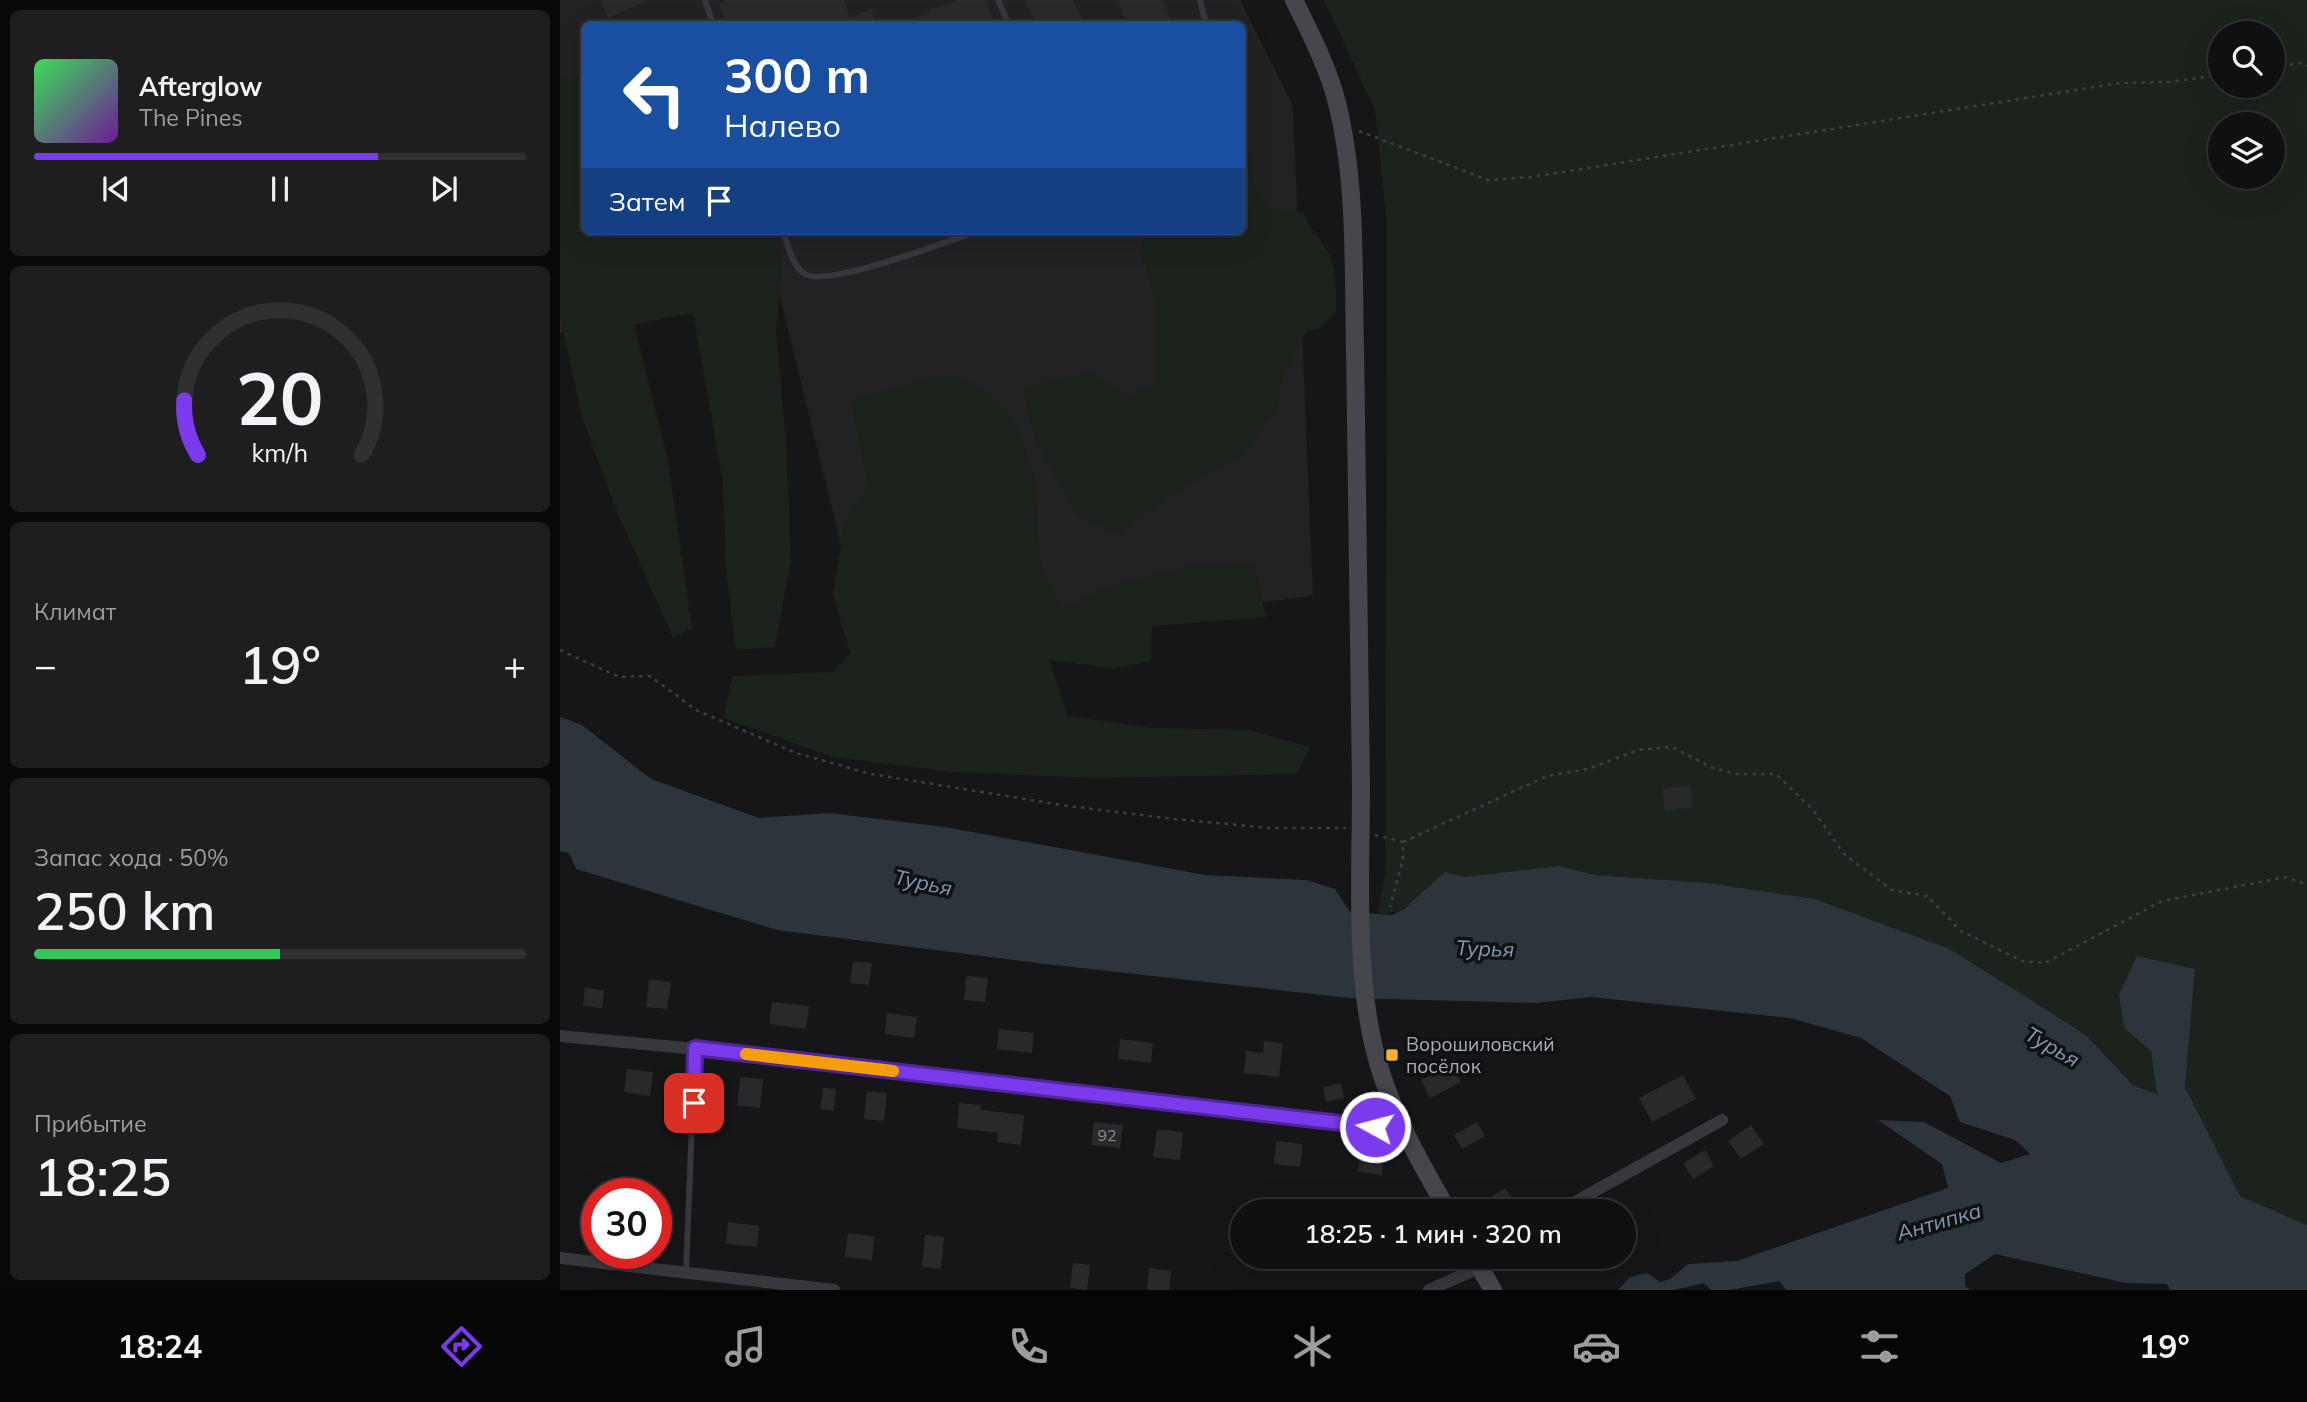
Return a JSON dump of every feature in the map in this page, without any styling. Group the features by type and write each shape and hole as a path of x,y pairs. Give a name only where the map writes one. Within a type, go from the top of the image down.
{"main road":[{"path":"1294,0 1320,53 1341,124 1352,229 1362,910 1366,1001 1377,1059 1402,1130 1441,1199"},
{"path":"1481,1269 1493,1290"}],"street":[{"path":"560,1036 695,1048 1402,1130"},
{"path":"1580,1199 1722,1120"},
{"path":"560,1258 834,1290"},
{"path":"1429,1290 1462,1269"}],"lane":[{"path":"705,0 712,21"},
{"path":"998,0 1008,21"},
{"path":"1199,0 1202,21"},
{"path":"784,235 793,259 805,274 821,278 860,270 959,235"},
{"path":"686,1272 695,1048"}],"path":[{"path":"2285,67 2307,66"},
{"path":"1341,124 1488,180 1545,174 2120,83 2168,82 2208,77"},
{"path":"560,650 619,677 650,676 696,710 796,753 871,774 1068,806 1174,819 1315,830 1361,827 1376,835 1403,842 1547,776 1588,769 1638,750 1672,747 1713,768 1737,774 1776,774 1813,810 1844,854 1853,862 1892,890 1927,897 1961,931 2022,961 2045,963 2162,901 2286,877 2307,885"},
{"path":"1390,907 1403,859 1403,842"}],"shaded area":[{"path":"560,0 1240,0 1293,106 1313,596 867,651 775,277 560,333"},
{"path":"1324,0 2307,0 2307,1225 2240,1196 2185,1087 2195,969 2124,1028 2151,1051 2157,1094 2134,1085 2086,1035 1950,949 1815,899 1708,883 1595,875 1559,866 1465,877 1445,872 1406,907 1378,913 1385,874 1387,227 1375,110"},
{"path":"581,75 581,235 775,235 783,261 776,330 786,444 791,560 775,647 736,650 726,570 723,482 693,313 634,324 667,456 692,628 673,638 616,509 582,417 560,316 560,80"},
{"path":"1246,154 1250,154 1254,185 1269,207 1304,213 1327,250 1335,276 1336,312 1319,329 1307,330 1281,382 1278,410 1240,456 1165,499 1119,535 1078,516 1036,442 1022,387 1091,372 1128,395 1156,384 1156,302 1140,250 1146,235 1246,235"},
{"path":"932,378 964,378 991,395 1013,417 1035,478 1040,561 1061,610 1107,586 1187,566 1254,563 1266,617 1152,626 1151,661 1114,668 1049,660 1068,716 1153,728 1250,730 1310,747 1297,774 1096,778 953,772 833,757 723,718 733,676 833,672 850,653 833,594 845,522 868,485 851,400"}],"water":[{"path":"560,717 582,725 651,779 759,818 829,813 945,827 1205,875 1306,880 1335,889 1350,912 1392,915 1404,909 1445,872 1465,877 1559,866 1595,875 1708,883 1815,899 1950,949 2086,1035 2133,1085 2157,1094 2151,1051 2124,1028 2119,994 2137,956 2195,969 2185,1087 2240,1196 2307,1225 2307,1290 2170,1290 2167,1284 2126,1283 1995,1254 1965,1274 1965,1286 1970,1290 1786,1290 1779,1281 1730,1290 1711,1290 1704,1283 1674,1290 1618,1290 1630,1277 1647,1273 1660,1282 1670,1279 1688,1264 1737,1261 1948,1188 1942,1164 1878,1120 1924,1122 2001,1163 2030,1154 2015,1140 1960,1122 1950,1096 1861,1038 1790,1018 1591,997 1536,1003 1349,998 777,930 576,869 569,853 560,851"}],"building":[{"path":"600,0 650,0 608,18"},
{"path":"727,0 844,0 850,17 872,9 876,21 725,21 719,3"},
{"path":"958,0 986,0 993,21 906,21"},
{"path":"1025,0 1073,0 1083,21 1035,21"},
{"path":"1117,0 1162,0 1171,21 1127,21"},
{"path":"1690,785 1693,807 1665,811 1662,789"},
{"path":"853,961 872,963 869,985 850,983"},
{"path":"966,976 988,978 985,1002 964,1000"},
{"path":"649,979 671,982 667,1009 646,1007"},
{"path":"585,988 604,990 602,1008 583,1006"},
{"path":"772,1002 809,1006 806,1029 769,1024"},
{"path":"887,1013 917,1017 914,1038 885,1034"},
{"path":"999,1029 1034,1033 1032,1053 997,1049"},
{"path":"1120,1039 1153,1043 1151,1063 1118,1059"},
{"path":"1264,1041 1283,1043 1279,1077 1244,1073 1246,1051 1263,1053"},
{"path":"1452,1064 1461,1082 1430,1098 1421,1080"},
{"path":"627,1069 653,1072 650,1096 624,1092"},
{"path":"1683,1075 1696,1099 1652,1122 1639,1098"},
{"path":"740,1077 763,1079 760,1108 737,1105"},
{"path":"1341,1083 1344,1098 1326,1102 1323,1087"},
{"path":"823,1088 836,1089 834,1111 820,1109"},
{"path":"867,1091 887,1093 884,1121 864,1119"},
{"path":"959,1103 981,1105 981,1110 1024,1115 1021,1145 997,1142 998,1133 957,1128"},
{"path":"1094,1122 1123,1125 1120,1148 1091,1145"},
{"path":"1477,1122 1485,1136 1462,1149 1454,1135"},
{"path":"1751,1125 1764,1144 1741,1159 1728,1141"},
{"path":"1157,1129 1183,1132 1180,1160 1153,1157"},
{"path":"1276,1141 1303,1144 1300,1167 1274,1164"},
{"path":"1361,1150 1384,1153 1382,1175 1358,1172"},
{"path":"1705,1150 1714,1166 1693,1179 1683,1163"},
{"path":"1505,1188 1512,1199 1488,1199"},
{"path":"728,1222 759,1226 757,1247 726,1244"},
{"path":"848,1233 874,1236 872,1260 845,1257"},
{"path":"925,1235 944,1237 941,1269 922,1267"},
{"path":"1073,1263 1090,1265 1087,1290 1070,1288"},
{"path":"1149,1268 1171,1271 1169,1290 1147,1290"}],"slow traffic":[{"path":"746,1054 893,1071"}],"place":[{"name":"Ворошиловский посёлок","path":"1392,1055"}],"route":[{"path":"694,1103 695,1048 1375,1127"}],"water label":[{"name":"Турья","path":"923,883"},
{"name":"Турья","path":"1485,949"},
{"name":"Турья","path":"2052,1047"},
{"name":"Антипка","path":"1939,1222"}]}
